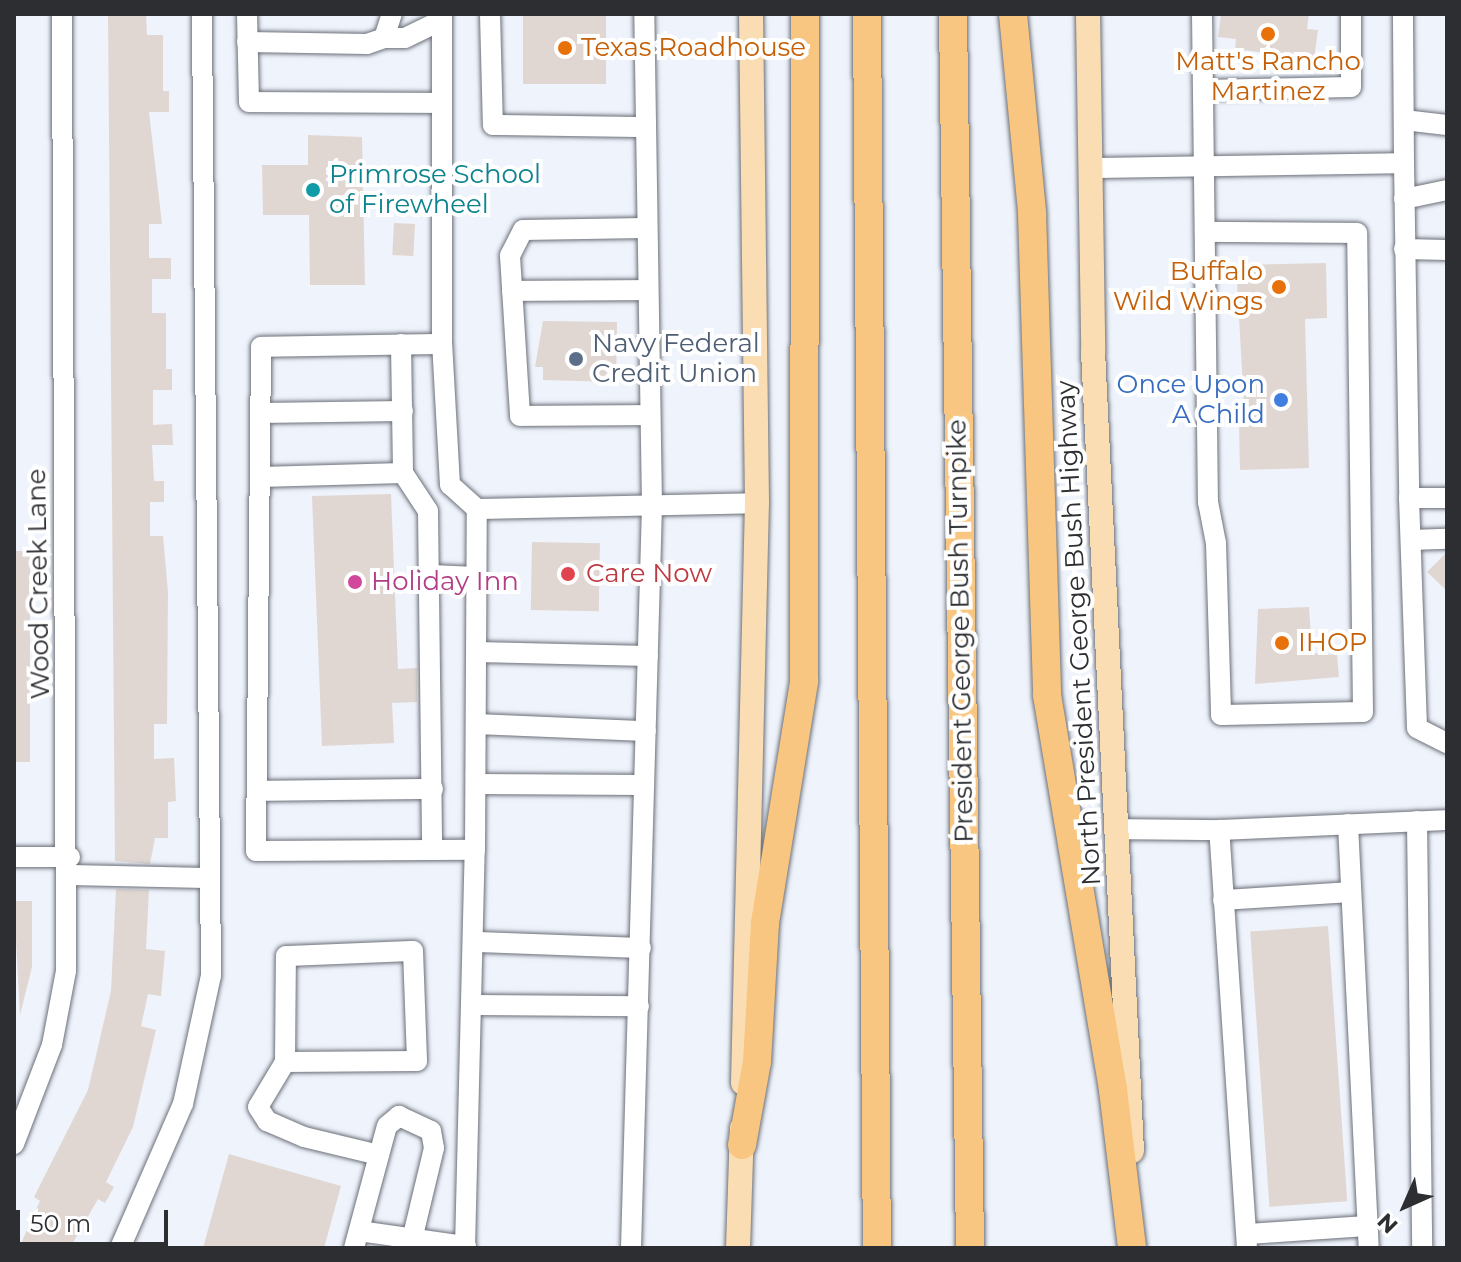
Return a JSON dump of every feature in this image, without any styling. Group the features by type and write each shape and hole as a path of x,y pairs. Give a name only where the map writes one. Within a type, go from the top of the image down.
{"highway":[{"path":"742,1145 757,1062 765,923 804,681 805,14"},
{"path":"867,14 877,1248"},
{"name":"President George Bush Turnpike","path":"953,14 970,1248"},
{"path":"1013,14 1032,213 1047,695 1113,1090 1134,1248"}],"main road":[{"path":"738,1248 757,503 751,14"},
{"name":"North President George Bush Highway","path":"1088,14 1091,168 1134,1248"}],"street":[{"name":"Wood Creek Lane","path":"14,1144 52,1045 66,971 70,866 62,14"},
{"path":"120,1248 183,1104 211,976 206,878 202,14"},
{"path":"247,14 249,102 442,103"},
{"path":"384,38 392,14"},
{"path":"490,14 493,125 644,127"},
{"path":"631,1248 652,505 646,290 644,14"},
{"path":"1202,14 1208,502 1216,543 1221,715 1363,712 1357,233 1205,232"},
{"path":"1204,90 1351,87 1351,14"},
{"path":"1403,14 1404,249 1417,728 1447,743"},
{"path":"247,42 405,38 442,17 442,344 450,485 477,509 757,503"},
{"path":"1404,120 1447,125"},
{"path":"1091,168 1404,163"},
{"path":"1404,199 1447,190"},
{"path":"645,228 523,230 511,245 520,416 649,415"},
{"path":"1404,249 1447,250"},
{"path":"512,291 646,290"},
{"path":"401,344 403,473 428,511 432,850"},
{"path":"442,344 261,347 256,851 475,850"},
{"path":"260,413 403,411"},
{"path":"260,477 403,473"},
{"path":"1409,498 1447,498"},
{"path":"411,1246 434,1148 431,1131 399,1116 387,1126 356,1240 411,1246 466,1247 478,942 475,850 477,509"},
{"path":"1411,540 1447,539"},
{"path":"430,575 477,577"},
{"path":"477,652 648,656"},
{"path":"476,724 646,731"},
{"path":"476,784 644,785"},
{"path":"257,791 433,789"},
{"path":"1116,829 1219,830 1447,820"},
{"path":"1417,821 1422,1248"},
{"path":"1348,824 1369,1248"},
{"path":"1219,830 1247,1241 1368,1226"},
{"path":"14,857 70,866 206,878"},
{"path":"1223,900 1350,892"},
{"path":"478,942 641,948"},
{"path":"285,1062 417,1061 413,951 286,956 285,1062 258,1107 267,1121 379,1155"},
{"path":"476,1005 639,1006"}],"building":[{"path":"108,14 146,14 147,35 163,35 163,91 169,91 169,112 149,112 162,224 149,224 149,258 171,258 171,279 152,279 152,313 166,313 166,369 172,369 172,390 153,390 153,425 172,424 173,445 152,445 154,481 164,481 164,502 150,502 150,536 163,536 168,592 167,724 154,724 154,759 174,758 176,801 168,802 168,838 155,838 150,864 115,861"},
{"name":"Texas Roadhouse","path":"523,14 606,14 606,84 523,84"},
{"name":"Matt's Rancho Martinez","path":"1221,14 1309,14 1307,29 1318,30 1314,59 1235,49 1236,39 1218,37"},
{"name":"Primrose School of Firewheel","path":"308,135 362,137 365,285 310,285 309,215 263,215 262,165 308,165"},
{"path":"394,223 415,224 413,256 392,255"},
{"path":"1326,263 1327,318 1305,319 1309,468 1240,470 1239,422 1245,422 1236,265"},
{"name":"Navy Federal Credit Union","path":"543,321 617,322 616,382 543,380 543,367 535,367"},
{"name":"Holiday Inn","path":"391,494 398,669 417,668 417,702 392,703 394,743 322,746 312,496"},
{"name":"Care Now","path":"532,542 600,543 599,611 531,610"},
{"path":"14,551 30,551 30,762 14,762"},
{"path":"1447,552 1447,591 1427,572"},
{"name":"IHOP","path":"1309,607 1312,653 1337,655 1339,677 1255,684 1258,609"},
{"path":"116,889 149,890 146,949 165,951 161,996 148,994 141,1026 156,1030 133,1127 106,1182 114,1187 105,1203 98,1199 70,1248 19,1248 40,1201 34,1197 88,1090 111,991"},
{"path":"14,901 32,901 32,967 20,1015"},
{"path":"1328,926 1347,1201 1269,1207 1250,931"},
{"path":"229,1154 341,1186 324,1248 203,1248"}],"place":[{"name":"Matt's Rancho Martinez","path":"1268,34"},
{"name":"Texas Roadhouse","path":"565,48"},
{"name":"Primrose School of Firewheel","path":"313,190"},
{"name":"Buffalo Wild Wings","path":"1279,287"},
{"name":"Navy Federal Credit Union","path":"576,359"},
{"name":"Once Upon A Child","path":"1281,400"},
{"name":"Care Now","path":"568,574"},
{"name":"Holiday Inn","path":"355,582"},
{"name":"IHOP","path":"1282,643"}]}
